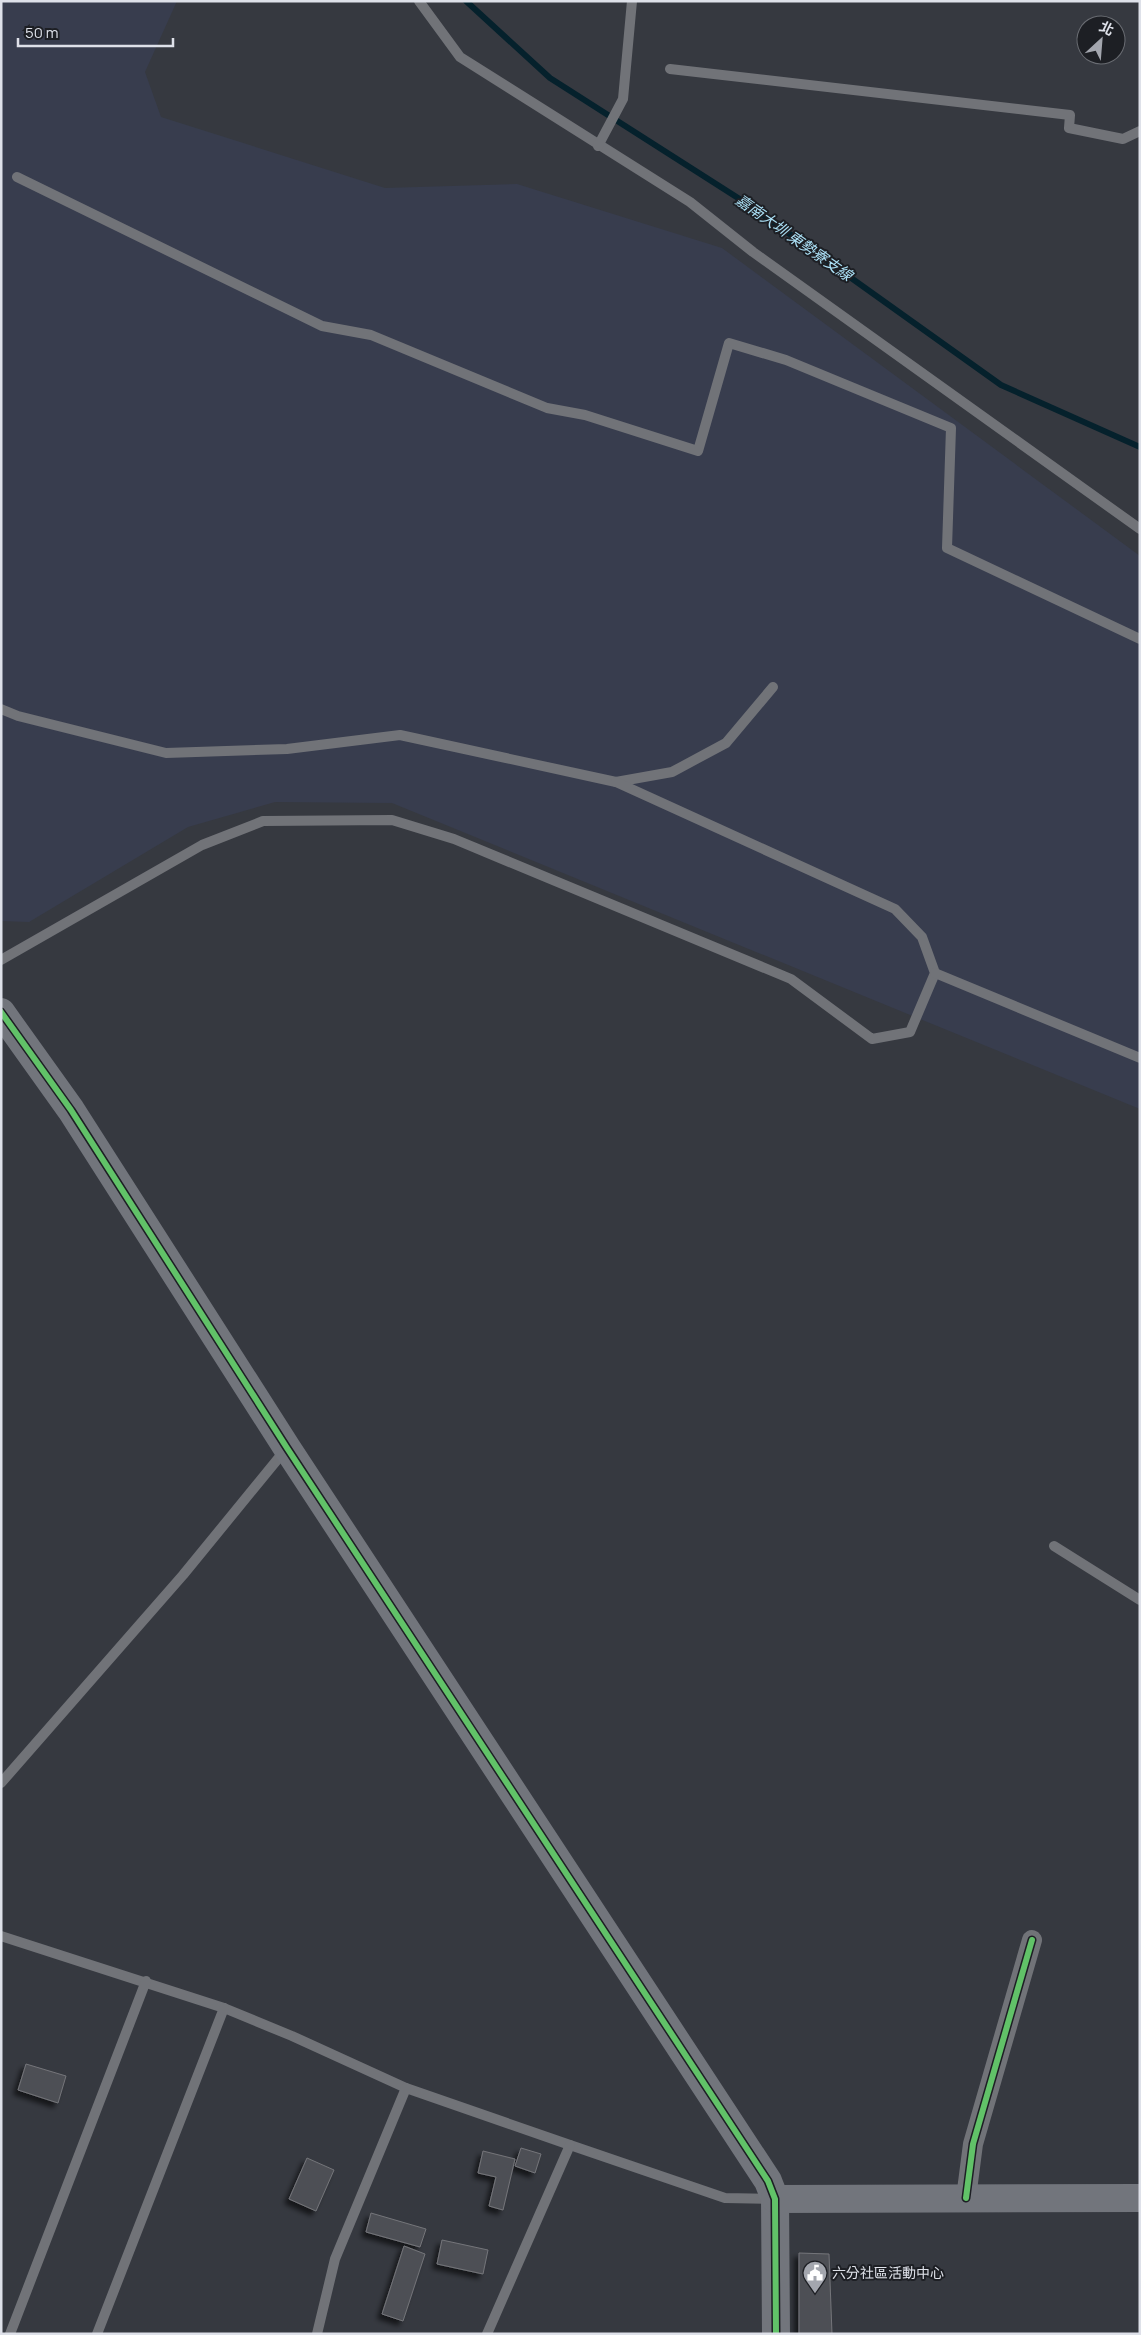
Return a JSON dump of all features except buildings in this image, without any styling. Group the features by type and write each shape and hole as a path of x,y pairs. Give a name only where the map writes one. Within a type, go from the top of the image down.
{"street":[{"path":"1,1012 71,1110 287,1448 762,2173 775,2199 776,2334"},
{"path":"966,2198 973,2144 1032,1940"},
{"path":"775,2199 1140,2198"}],"lane":[{"path":"419,1 460,57 598,146 690,202 753,252 1140,529"},
{"path":"598,146 623,99 632,1"},
{"path":"670,69 1070,115 1069,128 1123,139 1140,131"},
{"path":"16,177 322,326 371,335 547,408 585,415 698,451 730,343 796,364 952,428 947,548 1140,639"},
{"path":"616,782 672,772 726,743 774,687"},
{"path":"1,709 18,716 166,753 288,749 400,735 616,782 895,909 922,937 935,973 910,1032 872,1038 791,979 454,839 392,820 263,821 202,845 1,960"},
{"path":"935,973 1140,1058"},
{"path":"1,1783 183,1575 287,1448"},
{"path":"1054,1546 1140,1600"},
{"path":"1,1936 146,1981 224,2008 292,2036 406,2088 570,2146 724,2198 775,2199"},
{"path":"10,2334 146,1981"},
{"path":"97,2334 224,2008"},
{"path":"317,2334 336,2259 406,2088"},
{"path":"487,2334 570,2146"}],"shaded area":[{"path":"1,1 177,1 145,72 161,117 385,188 517,184 722,248 1140,556 1140,1109 392,803 275,802 188,827 29,922 1,921"}],"waterway":[{"name":"嘉南大圳 東勢寮支線","path":"466,1 550,78 749,205 1001,385 1140,447"}],"cycle path":[{"path":"1,1012 71,1110 287,1448 768,2181 775,2199 776,2334"},
{"path":"966,2198 973,2144 1032,1940"}],"place":[{"name":"六分社區活動中心","path":"815,2294"}]}
